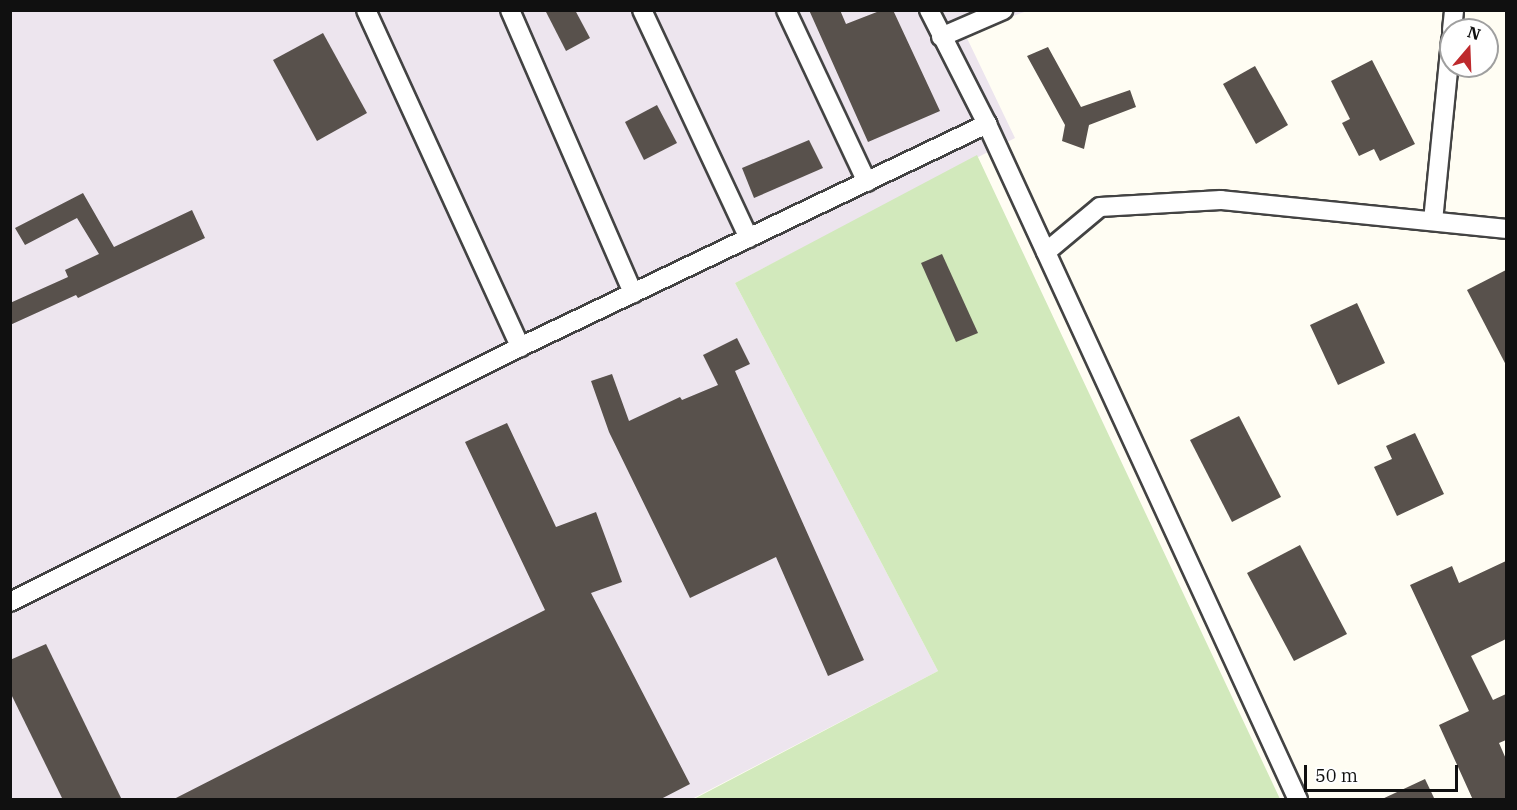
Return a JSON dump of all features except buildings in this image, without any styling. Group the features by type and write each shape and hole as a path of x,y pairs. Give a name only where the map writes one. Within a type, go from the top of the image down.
{"street":[{"path":"366,10 520,347"},
{"path":"510,10 633,293"},
{"path":"642,10 749,238"},
{"path":"786,10 867,182"},
{"path":"929,10 987,124 1298,800"},
{"path":"941,37 1003,10"},
{"path":"1433,221 1447,78"},
{"path":"10,602 520,347 987,124"},
{"path":"1046,252 1100,207 1221,200 1506,228"}],"shaded area":[{"path":"10,11 1027,11 965,34 1015,138 735,283 938,671 692,799 11,799"}],"green space":[{"path":"977,155 1280,799 692,800 938,671 735,283"}]}
